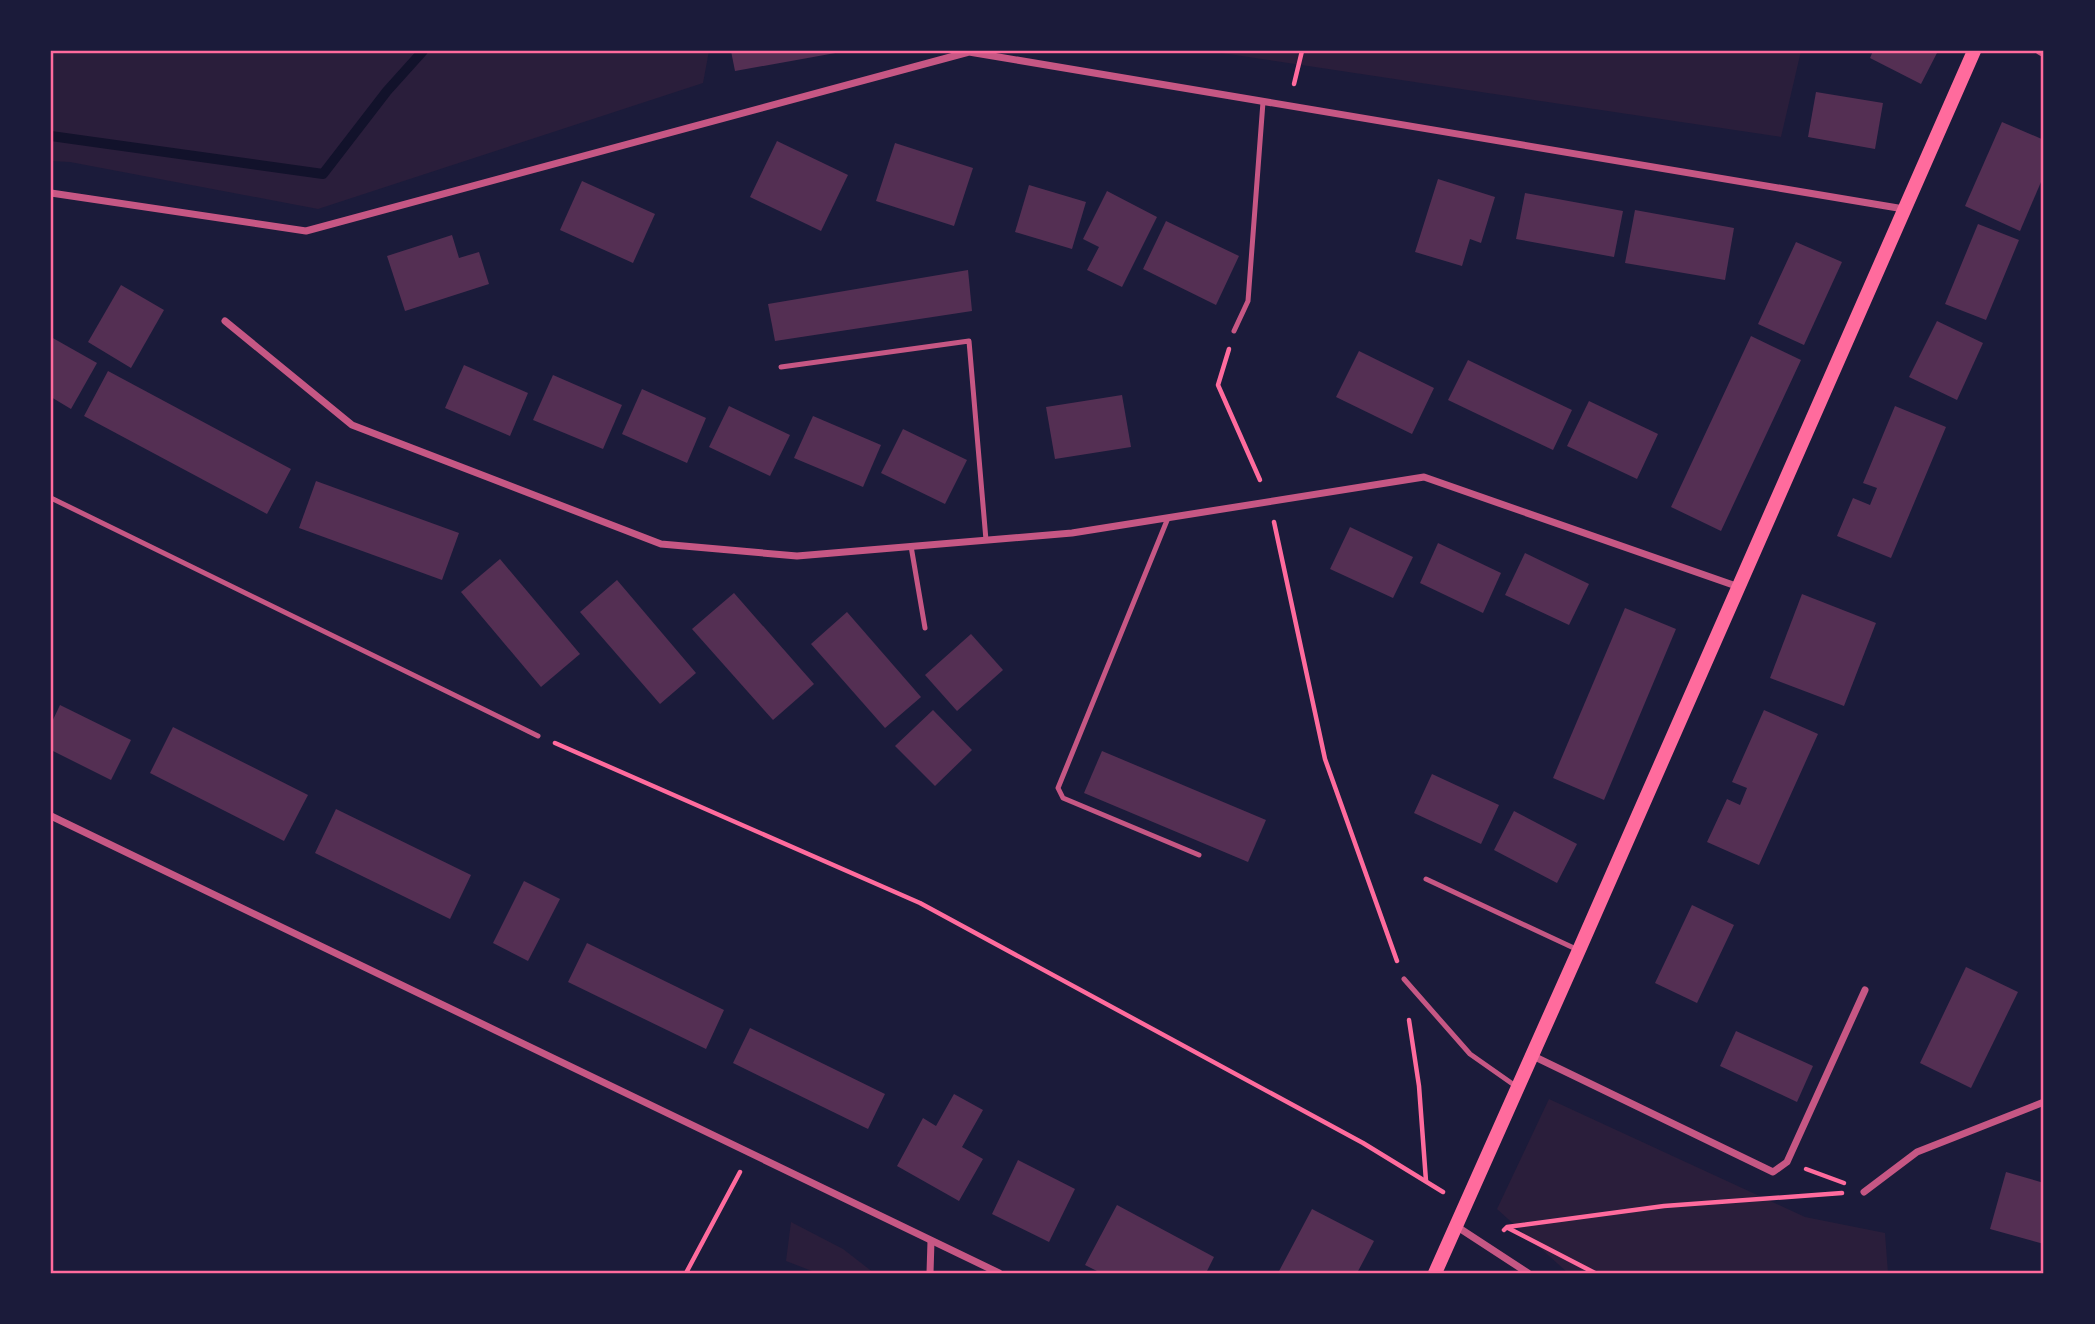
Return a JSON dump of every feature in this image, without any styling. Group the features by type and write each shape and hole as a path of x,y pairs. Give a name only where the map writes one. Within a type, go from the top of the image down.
{"main road":[{"path":"1435,1273 1974,51"}],"street":[{"path":"2039,51 2044,54"},
{"path":"51,193 306,231 968,52 1905,209"},
{"path":"225,321 352,425 661,544 797,555 1072,533 1424,478 1739,587"},
{"path":"51,816 999,1273"},
{"path":"1531,1055 1773,1172 1787,1162 1865,990"},
{"path":"1864,1192 1917,1152 2044,1102"},
{"path":"1456,1226 1528,1273"},
{"path":"930,1273 931,1241"}],"lane":[{"path":"1234,331 1248,301 1263,102"},
{"path":"781,368 969,341 986,540"},
{"path":"51,498 538,736"},
{"path":"1168,518 1058,788 1063,798 1199,855"},
{"path":"911,546 925,628"},
{"path":"1426,879 1579,950"},
{"path":"1404,979 1470,1054 1517,1087"}],"path":[{"path":"1289,106 1302,51"},
{"path":"1234,331 1218,385 1269,502 1325,759 1404,979 1419,1086 1426,1181"},
{"path":"538,736 920,903 1339,1130 1465,1205"},
{"path":"686,1273 745,1162"},
{"path":"1787,1162 1864,1192"},
{"path":"1595,1273 1507,1227 1664,1206 1864,1192"}],"shaded area":[{"path":"51,51 709,51 703,83 318,209 70,162 51,161"},
{"path":"1208,51 1801,51 1781,137"},
{"path":"1549,1099 1805,1217 1885,1233 1888,1273 1568,1273 1497,1209"},
{"path":"791,1222 843,1249 874,1273 817,1273 786,1261"}],"building":[{"path":"731,51 840,51 841,52 735,71"},
{"path":"1873,51 1938,51 1921,84 1870,58"},
{"path":"1816,92 1883,103 1875,149 1808,137"},
{"path":"2002,122 2044,140 2044,175 2020,231 1965,206"},
{"path":"777,141 848,175 821,231 750,197"},
{"path":"895,143 973,168 954,226 876,201"},
{"path":"1438,179 1495,197 1481,243 1470,239 1462,266 1415,252"},
{"path":"582,181 655,214 633,263 560,230"},
{"path":"1029,185 1086,202 1072,249 1015,232"},
{"path":"1107,191 1157,217 1122,287 1087,270 1099,247 1083,239"},
{"path":"1525,193 1623,211 1614,257 1516,239"},
{"path":"1635,210 1734,228 1725,280 1625,263"},
{"path":"1166,221 1239,256 1216,305 1143,269"},
{"path":"1978,224 2019,240 1986,320 1945,304"},
{"path":"452,235 459,258 479,252 489,284 405,311 387,256"},
{"path":"1796,242 1842,262 1804,345 1758,324"},
{"path":"968,270 972,311 775,341 768,304"},
{"path":"121,285 164,310 131,368 88,342"},
{"path":"1937,321 1983,343 1957,400 1909,377"},
{"path":"1751,336 1801,360 1721,531 1671,507"},
{"path":"51,337 97,363 71,409 51,397"},
{"path":"1359,351 1434,388 1412,434 1336,397"},
{"path":"1468,360 1572,410 1553,450 1448,400"},
{"path":"464,365 528,393 510,436 445,408"},
{"path":"108,371 291,469 267,514 84,416"},
{"path":"553,375 622,405 603,449 533,420"},
{"path":"642,389 706,418 687,463 622,434"},
{"path":"1122,395 1131,447 1055,459 1046,407"},
{"path":"1589,401 1658,434 1637,479 1567,446"},
{"path":"729,406 790,435 770,476 709,447"},
{"path":"1895,406 1946,427 1891,558 1837,536 1853,498 1870,505 1877,488 1863,483"},
{"path":"813,416 881,445 863,487 794,458"},
{"path":"903,429 967,460 945,504 881,473"},
{"path":"316,481 459,533 442,580 299,528"},
{"path":"1350,527 1413,557 1393,598 1330,569"},
{"path":"1438,543 1501,573 1483,613 1420,583"},
{"path":"1525,553 1589,584 1569,625 1505,595"},
{"path":"500,559 580,654 541,687 461,592"},
{"path":"617,580 696,673 660,704 580,612"},
{"path":"734,593 814,684 773,720 692,629"},
{"path":"1802,594 1876,623 1844,706 1770,678"},
{"path":"1625,608 1676,629 1604,800 1553,778"},
{"path":"847,612 921,697 885,728 811,644"},
{"path":"971,634 1003,670 957,711 925,675"},
{"path":"60,705 131,740 111,780 51,750 51,724"},
{"path":"933,710 972,750 935,786 895,746"},
{"path":"1764,710 1818,734 1759,865 1707,842 1727,799 1740,805 1747,788 1732,782"},
{"path":"173,727 308,795 284,841 150,773"},
{"path":"1102,751 1266,820 1248,862 1084,793"},
{"path":"1432,774 1499,805 1481,844 1414,813"},
{"path":"336,809 471,875 450,919 315,853"},
{"path":"1514,811 1577,844 1557,883 1494,850"},
{"path":"524,881 560,899 528,961 493,943"},
{"path":"1692,905 1734,925 1697,1003 1655,983"},
{"path":"587,943 724,1010 706,1049 568,982"},
{"path":"1966,967 2018,992 1971,1088 1920,1063"},
{"path":"750,1028 885,1094 868,1129 733,1063"},
{"path":"1736,1031 1813,1066 1797,1102 1720,1066"},
{"path":"954,1094 983,1110 962,1147 983,1159 959,1201 897,1166 923,1118 936,1126"},
{"path":"1018,1160 1075,1189 1049,1242 992,1214"},
{"path":"2006,1172 2044,1183 2044,1244 1990,1229"},
{"path":"1117,1205 1214,1257 1206,1273 1101,1273 1085,1265"},
{"path":"1312,1209 1374,1241 1357,1273 1278,1273"}],"waterway":[{"path":"51,136 323,174 387,91 423,51"}]}
